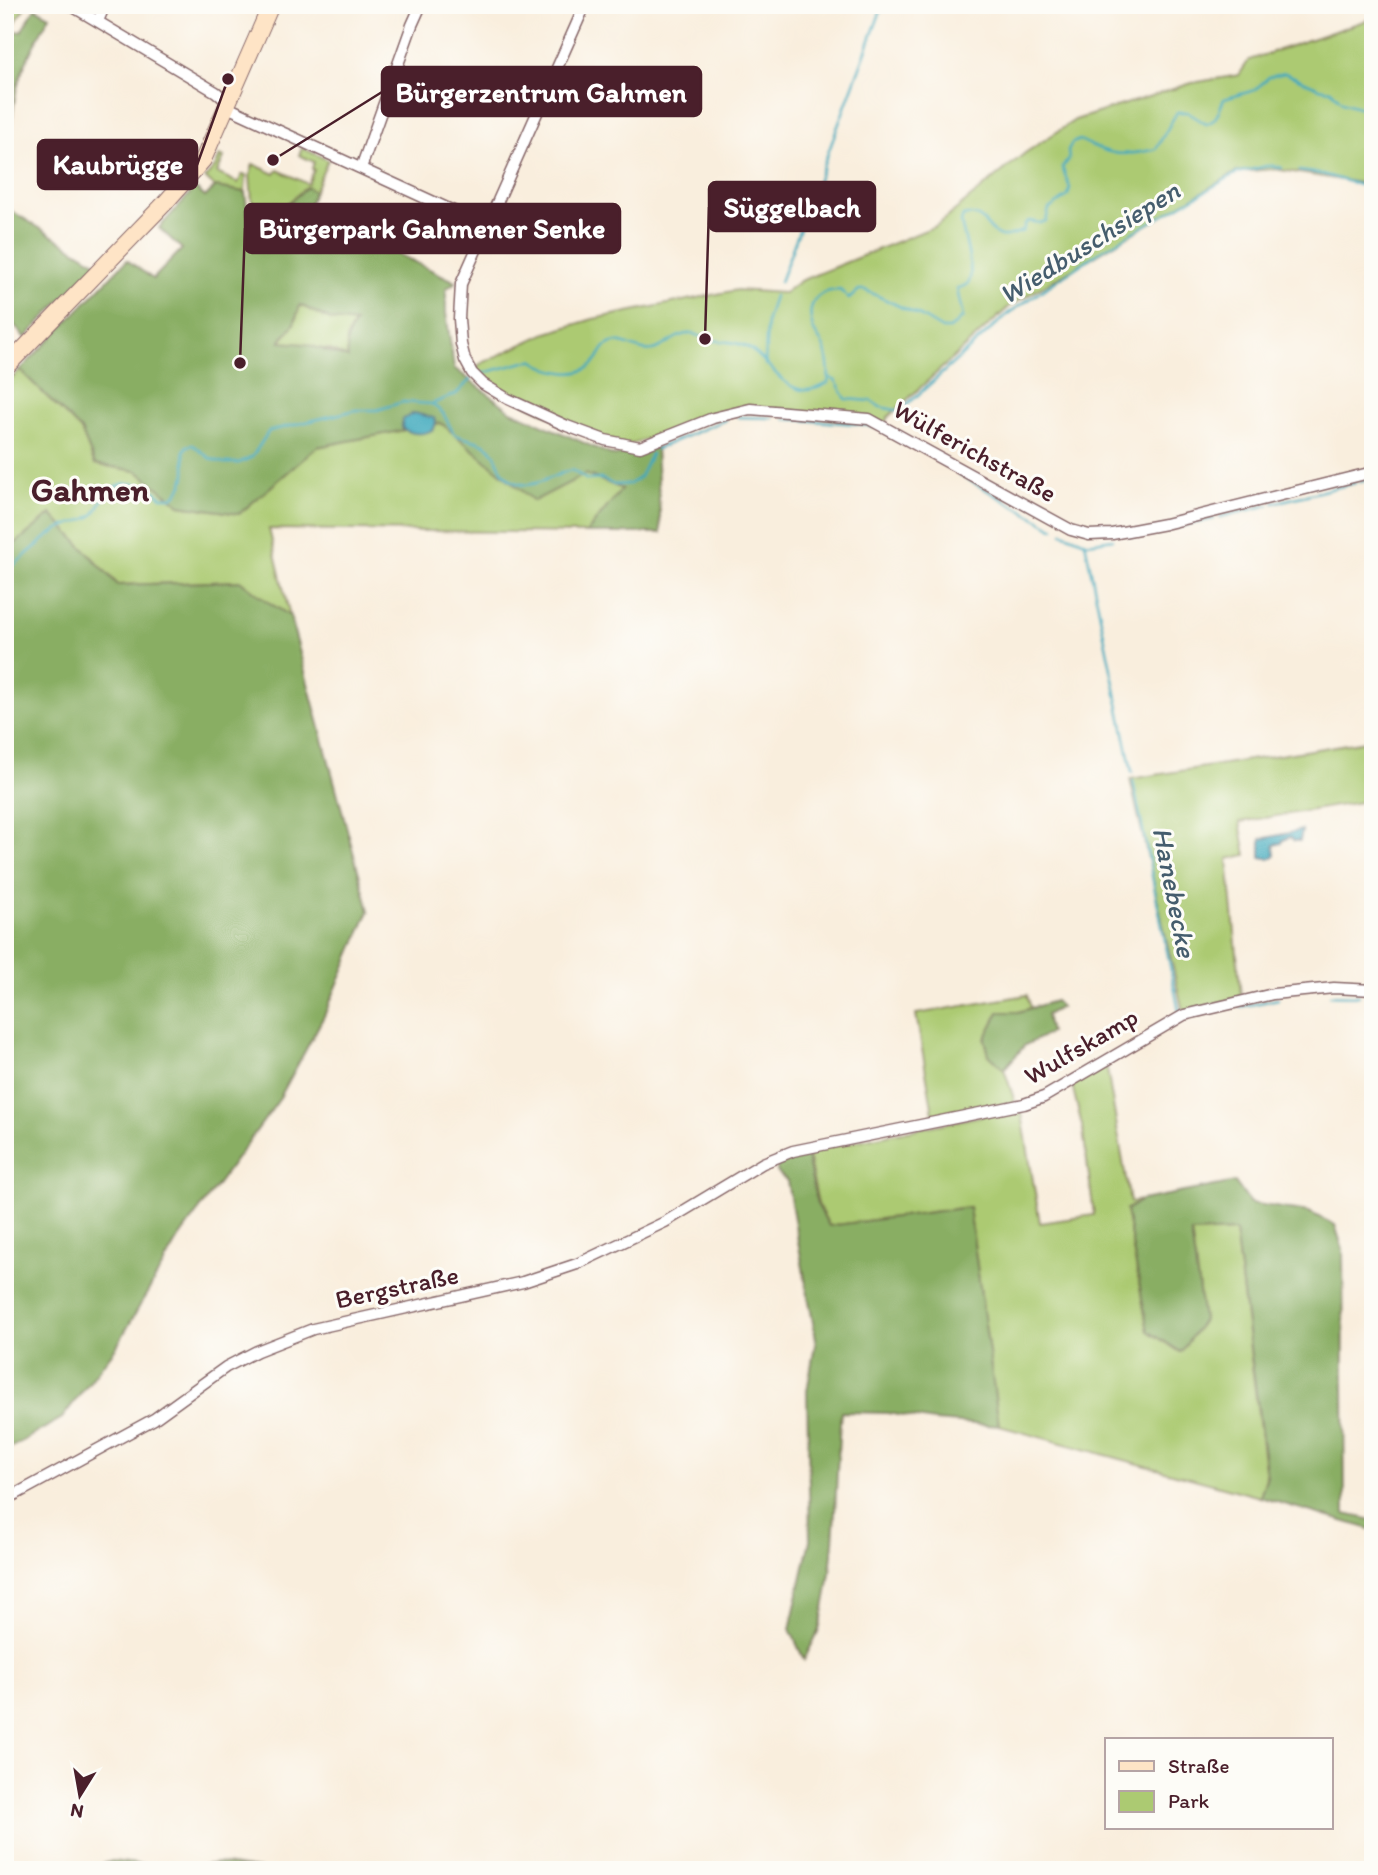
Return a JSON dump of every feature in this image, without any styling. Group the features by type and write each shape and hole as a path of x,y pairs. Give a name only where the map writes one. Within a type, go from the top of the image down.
{"main road":[{"path":"5,368 203,160 271,5"}],"street":[{"path":"70,5 216,92 228,105 486,226"},
{"path":"98,21 105,5"},
{"path":"361,169 421,5"},
{"name":"Wülferichstraße","path":"585,5 461,284 461,344 465,360 482,384 567,426 628,446 640,447 713,418 750,409 869,419 1072,530 1089,535 1112,534 1177,521 1373,472"},
{"name":"Wulfskamp","path":"811,1147 1024,1104 1045,1096 1167,1023 1204,1009 1302,990 1373,990"},
{"name":"Bergstraße","path":"5,1500 154,1419 226,1367 257,1351 313,1329 496,1288 577,1264 665,1222 763,1163 811,1147"}],"green space":[{"path":"5,5 26,5 11,30 5,29"},
{"path":"35,8 50,16 22,72 5,151 5,29 21,32"},
{"path":"1373,18 1373,185 1274,169 1236,172 1010,306 888,417 884,425 750,408 625,446 568,425 485,382 475,370 480,364 544,334 593,319 737,290 784,293 800,281 936,226 1025,153 1075,120 1192,83 1239,75 1249,60"},
{"path":"302,148 328,160 314,192 306,187 275,211 253,215 250,176 253,164 275,174 278,170 308,184 314,170 314,162 299,155"},
{"path":"220,155 224,157 217,173 238,183 242,175 246,175 245,192 215,187 205,178 215,167"},
{"path":"215,187 245,192 248,214 265,216 290,202 307,187 314,192 307,210 456,282 446,289 446,313 454,368 511,411 614,456 656,447 661,533 586,533 622,489 586,474 534,501 441,423 317,447 239,514 180,505 137,471 95,464 81,430 20,370 127,260 153,279 182,249 159,228 195,188 205,197","holes":["300,305 331,320 355,323 347,339 348,358 306,344 280,342 294,324"]},
{"path":"5,207 97,263 25,338 13,324 7,310 7,296 13,278 5,268"},
{"path":"300,305 331,320 355,322 347,339 348,358 330,350 280,342 293,325"},
{"path":"20,370 81,430 95,464 137,471 180,505 239,514 317,447 441,423 534,500 586,474 623,489 586,533 269,529 290,616 241,581 118,585 51,514 10,548 5,544 5,386"},
{"path":"51,514 118,585 241,581 290,616 369,911 324,1016 278,1101 176,1242 117,1346 62,1418 5,1451 5,552"},
{"path":"1373,740 1373,800 1240,822 1246,855 1228,859 1241,997 1183,1012 1130,779"},
{"path":"1027,995 1031,1008 1018,1012 999,1012 985,1039 989,1055 1004,1069 1015,1102 934,1119 916,1014"},
{"path":"1055,1001 1061,1007 1046,1015 1050,1033 1025,1045 1004,1069 989,1055 985,1039 999,1012 1018,1012"},
{"path":"1106,1064 1130,1202 1141,1200 1126,1210 1148,1331 1180,1352 1203,1320 1191,1233 1235,1231 1266,1477 1260,1497 999,1426 969,1207 829,1226 818,1204 807,1151 1021,1108 1040,1223 1094,1215 1083,1130 1072,1085"},
{"path":"806,1152 817,1204 829,1226 969,1207 999,1426 934,1421 887,1413 841,1412 835,1519 826,1600 820,1626 804,1660 790,1629 810,1540 807,1391 816,1339 787,1181 777,1172 777,1160"},
{"path":"1235,1182 1250,1203 1309,1212 1335,1225 1343,1250 1345,1514 1373,1520 1373,1530 1260,1497 1267,1477 1235,1231 1191,1233 1203,1320 1181,1352 1148,1331 1126,1210 1142,1200"},
{"path":"112,1861 178,1869 218,1863 263,1870 86,1870"}],"water":[{"path":"414,413 434,418 434,429 418,433 402,428 402,420"},
{"path":"1302,830 1300,841 1294,841 1290,837 1274,845 1275,856 1270,859 1261,857 1261,839"}],"waterway":[{"path":"780,282 883,5"},
{"path":"480,374 532,360 557,371 575,372 592,365 605,347 612,343 653,350 682,335 692,334 739,344 761,358 789,385 800,390 813,389 828,383 829,379 825,350 811,322 811,307 818,297 840,290 849,299 859,290 865,290 942,329 950,329 963,317 957,289 967,284 971,273 961,222 963,216 977,216 992,231 1003,236 1023,231 1029,221 1046,221 1049,209 1068,196 1070,188 1062,167 1069,160 1068,150 1072,143 1080,140 1117,154 1156,149 1177,112 1187,112 1206,124 1210,123 1218,114 1224,99 1255,90 1269,77 1285,73 1319,88 1331,90 1342,102 1373,108"},
{"name":"Wiedbuschsiepen","path":"829,377 836,381 846,399 871,401 880,407 900,411 1009,313 1099,252 1237,173 1271,165 1282,168"},
{"name":"Wiedbuschsiepen","path":"1299,171 1322,174 1373,189"},
{"path":"765,365 767,320 774,296"},
{"path":"5,572 57,530 91,516 110,490 117,486 141,485 162,497 173,497 184,481 184,451 187,446 193,445 211,459 224,463 239,463 252,457 269,431 356,410 377,410 403,402 432,404 456,394 471,379"},
{"path":"433,405 443,413 454,434 489,447 506,476 522,484 539,482 572,470 587,480 602,479 614,485 630,484 640,477 651,454"},
{"path":"738,417 773,418"},
{"path":"785,419 874,427"},
{"path":"656,449 725,420"},
{"path":"960,475 1055,529"},
{"path":"1360,482 1373,478"},
{"path":"1274,503 1355,483"},
{"path":"1220,517 1269,505"},
{"path":"1178,527 1214,519"},
{"path":"1130,536 1171,529"},
{"name":"Hanebecke","path":"1063,533 1088,543 1113,539"},
{"name":"Hanebecke","path":"1085,542 1132,772"},
{"name":"Hanebecke","path":"1133,781 1179,1011"},
{"name":"Hanebecke","path":"1330,995 1359,996"},
{"name":"Hanebecke","path":"1240,1007 1278,999"}],"place":[{"name":"Kaubrügge","path":"228,79"},
{"name":"Bürgerzentrum Gahmen","path":"273,160"},
{"name":"Süggelbach","path":"705,339"},
{"name":"Bürgerpark Gahmener Senke","path":"240,363"}],"district":[{"name":"Gahmen","path":"90,489"}]}
